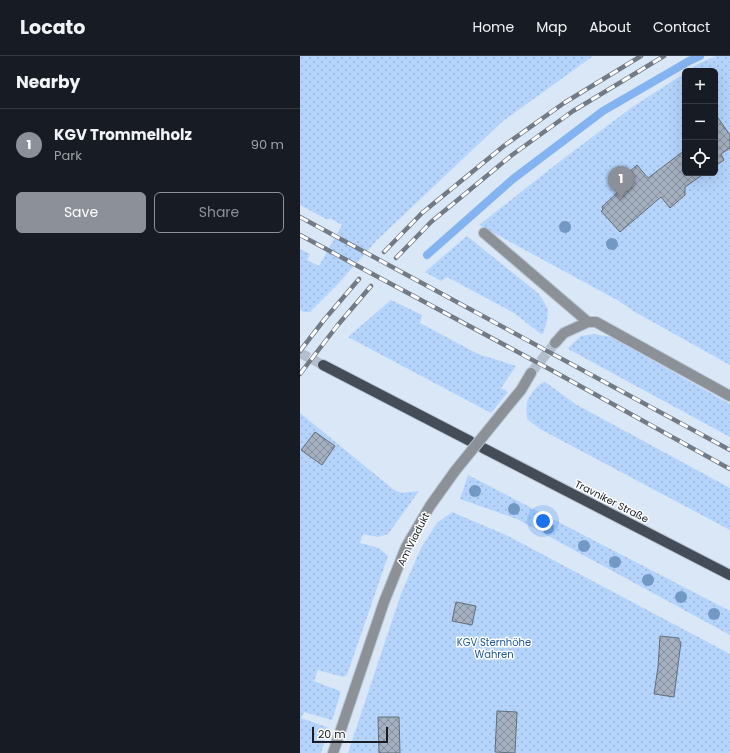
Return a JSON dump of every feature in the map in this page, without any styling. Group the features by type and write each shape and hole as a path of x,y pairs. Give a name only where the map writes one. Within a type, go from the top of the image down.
{"main road":[{"path":"322,365 470,441"},
{"name":"Travniker Straße","path":"483,448 730,575"}],"street":[{"path":"484,233 588,322"},
{"path":"554,343 564,333 588,322 596,322 730,396"},
{"name":"Am Viadukt","path":"334,753 384,602 406,547 430,506 455,471 520,390 531,373"}],"green space":[{"path":"300,56 593,56 503,121 377,240 338,284 310,312 304,312 300,310 300,249 310,254 307,260 319,266 342,225 330,218 328,220 300,205"},
{"path":"716,56 730,56 730,365 635,312 619,301 479,225 631,108 682,75 682,176 718,176 718,68 692,68"},
{"path":"467,236 539,294 548,309 547,321 543,334 514,313 447,277 441,281 425,272"},
{"path":"391,300 422,315 420,323 478,354 516,366 501,388 508,392 491,413 348,337"},
{"path":"594,334 611,337 730,404 730,437 568,348 581,336"},
{"path":"545,382 577,405 730,488 730,530 540,429 527,419 528,399 537,387"},
{"path":"300,413 394,490 402,493 419,491 388,534 378,537 363,534 360,543 379,548 388,556 347,675 343,677 318,670 314,681 340,691 332,720 304,712 301,718 329,728 321,753 300,753"},
{"path":"468,475 730,611 730,635 517,519 460,499"},
{"name":"KGV Sternhöhe Wahren","path":"452,512 506,535 730,654 730,753 348,753 401,594 421,548 437,523"}],"building":[{"path":"718,118 730,135 730,148 721,154 724,160 718,164"},
{"path":"682,152 682,176 701,176 685,187 685,195 670,208 661,197 620,232 601,211 603,210 602,207 622,188 617,183 637,165 648,178"},
{"path":"315,432 335,446 322,465 301,450"},
{"path":"456,602 476,606 472,625 452,621"},
{"path":"660,636 679,638 679,641 681,642 674,697 654,694 658,667"},
{"path":"497,711 517,712 515,753 495,752"},
{"path":"378,717 399,717 400,753 379,753"}],"waterway":[{"path":"427,255 513,179 603,111 700,56"}],"tunnel":[{"path":"531,373 555,343"},
{"path":"300,353 323,365"}],"railway":[{"path":"384,252 422,213 505,145 564,103 641,56"},
{"path":"396,258 431,222 512,155 573,111 664,56"},
{"path":"300,217 730,450"},
{"path":"300,235 553,371 730,469"},
{"path":"300,351 359,279"},
{"path":"300,374 337,326 371,286"}],"place":[{"name":"KGV Trommelholz","path":"621,199"}]}
